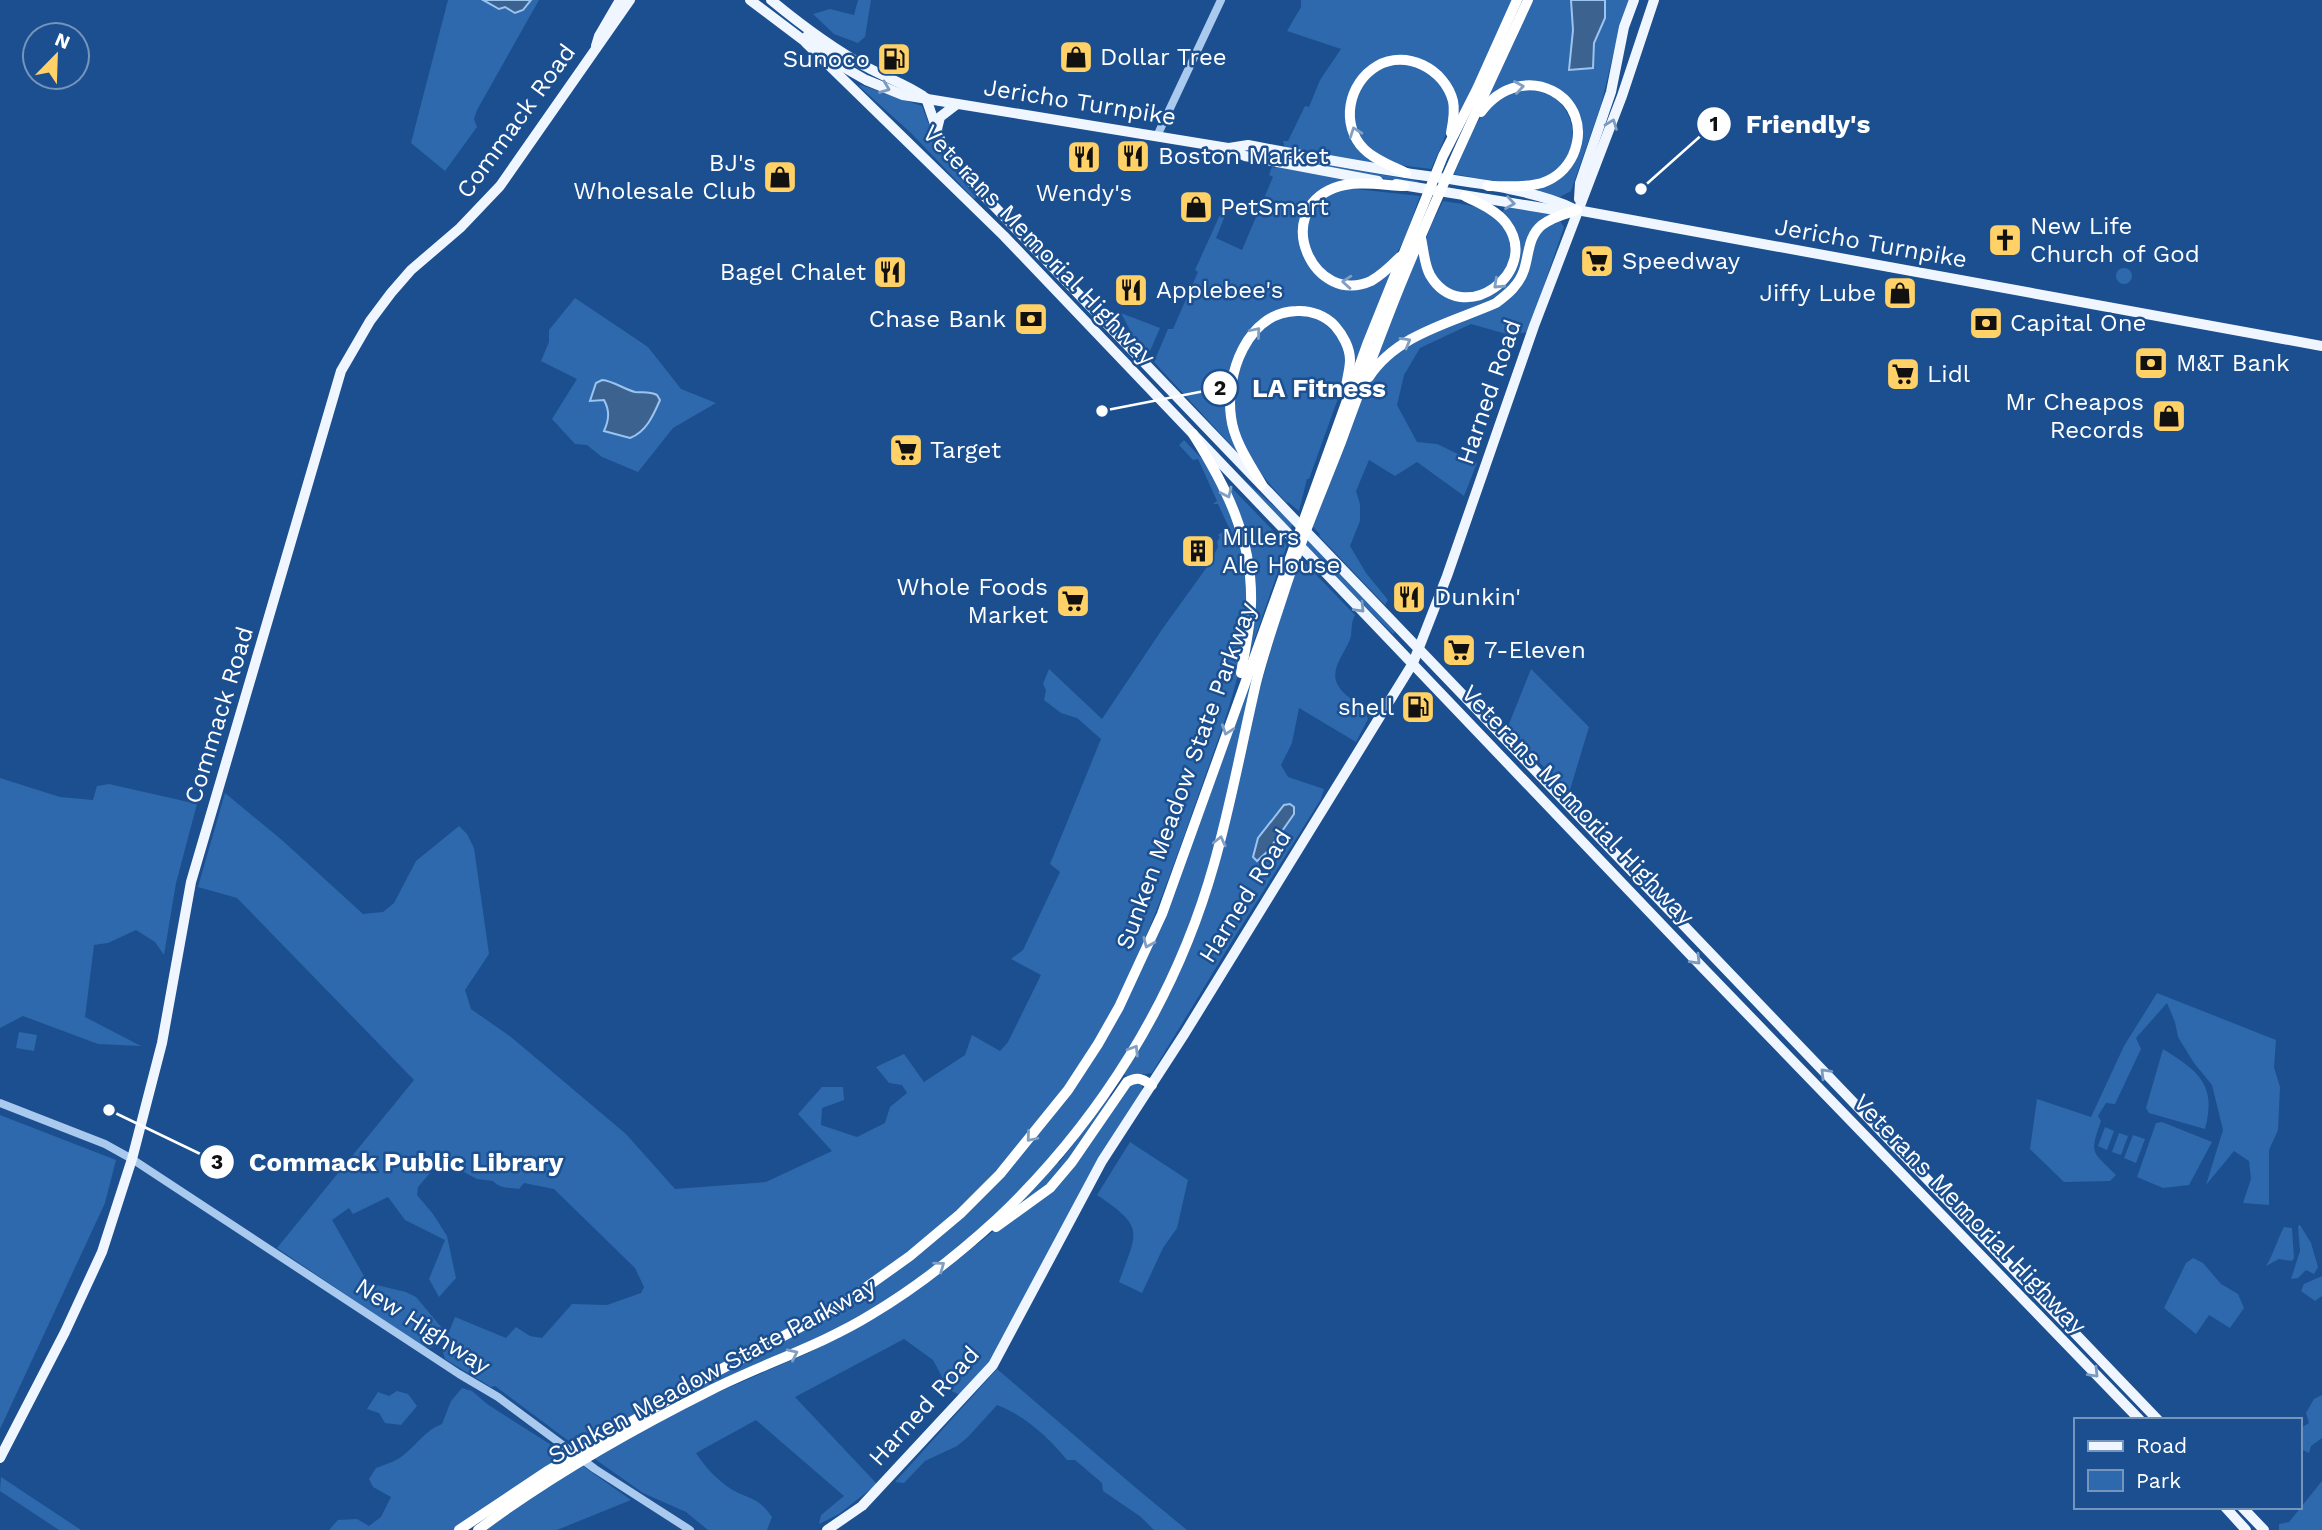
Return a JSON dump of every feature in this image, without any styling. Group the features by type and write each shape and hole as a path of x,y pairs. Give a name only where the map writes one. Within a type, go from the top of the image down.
{"highway":[{"name":"Sunken Meadow State Parkway","path":"478,1530 561,1473 619,1438 718,1387 873,1314 995,1221 1087,1118 1141,1038 1170,984 1194,929 1215,863 1258,677 1286,585 1421,237 1425,212 1443,156 1517,0"},
{"name":"Sunken Meadow State Parkway","path":"459,1530 549,1470 712,1374 840,1306 910,1255 960,1214 1000,1174 1068,1090 1119,1007 1162,914 1339,416 1405,253 1455,159 1528,0"},
{"path":"1406,173 1365,151 1352,130 1351,102 1356,86 1377,66 1404,60 1416,62 1438,73 1449,89 1454,103 1449,142"},
{"path":"1469,129 1492,99 1502,91 1524,85 1555,92 1567,103 1574,117 1578,131 1576,146 1570,162 1559,173 1540,183 1488,186"},
{"path":"1404,186 1353,184 1332,189 1314,202 1303,223 1302,237 1309,261 1327,278 1348,284 1368,282 1385,272 1405,253"},
{"path":"1421,237 1427,268 1443,289 1452,294 1472,298 1499,286 1510,270 1514,256 1509,229 1493,211 1465,196"},
{"path":"1360,391 1383,358 1402,344 1505,297 1521,278 1530,243 1539,227 1549,219 1577,210"},
{"path":"1262,485 1236,436 1231,418 1230,389 1241,354 1267,320 1279,313 1302,311 1331,321 1339,331 1350,359 1339,416"},
{"path":"1193,434 1232,503 1248,563 1251,603 1236,703"},
{"path":"961,1249 975,1244 1050,1188 1072,1162 1127,1082 1140,1078 1152,1086"}],"main road":[{"name":"Commack Road","path":"596,48 599,36 620,0"},
{"name":"Commack Road","path":"0,1458 65,1332 102,1252 132,1159 162,1042 191,882 341,371 370,321 411,270 460,228 500,186 630,0"},
{"name":"Jericho Turnpike","path":"751,0 828,59 866,80 904,95 1227,148 1245,156 1404,186 1555,210 1577,210 2322,346"},
{"path":"751,0 775,3"},
{"path":"1577,210 1580,183 1611,92 1624,27 1634,0"},
{"path":"1577,210 1622,96 1654,0"},
{"name":"Jericho Turnpike","path":"775,3 794,19 866,67 908,86 926,98"},
{"path":"761,8 786,19 794,19"},
{"path":"787,30 798,30 832,55 866,67"},
{"name":"Veterans Memorial Highway","path":"806,43 989,221 2038,1317 2138,1418"},
{"name":"Veterans Memorial Highway","path":"926,98 947,152 971,182 2156,1418"},
{"path":"937,132 940,117 957,104"},
{"name":"Jericho Turnpike","path":"1227,148 1248,145 1488,186 1556,200 1577,210"},
{"name":"Harned Road","path":"827,1530 862,1506 993,1365 1102,1161 1152,1086 1413,663 1577,210"},
{"path":"2227,1509 2246,1530"},
{"path":"2244,1509 2264,1530"}],"street":[{"path":"1157,136 1221,0"},
{"name":"New Highway","path":"0,1103 105,1144 132,1159 498,1397 595,1468 690,1530"}],"green space":[{"path":"448,0 539,0 477,110 474,119 477,127 445,171 411,143"},
{"path":"858,0 871,0 865,37 858,43 834,34 813,14 830,9 854,15"},
{"path":"1301,0 1513,0 1454,130 1452,86 1410,57 1369,67 1347,111 1376,165 1285,148 1283,141 1288,141 1305,106 1309,107 1320,80 1341,49 1287,31 1301,7"},
{"path":"1533,0 1630,0 1601,105 1571,191 1560,197 1521,189 1548,183 1579,146 1572,106 1525,82 1482,105"},
{"path":"1407,63 1427,71 1440,82 1448,93 1451,106 1450,121 1431,169 1400,165 1383,159 1363,140 1354,116 1357,91 1365,80 1384,67"},
{"path":"859,86 922,106 944,155 976,197 974,199 911,133"},
{"path":"1530,89 1556,99 1567,112 1573,135 1567,157 1560,167 1540,180 1520,183 1454,174 1477,122 1491,105 1506,94"},
{"path":"1299,160 1418,181 1418,185 1298,162"},
{"path":"1276,165 1356,181 1310,203 1302,246 1308,264 1346,287 1391,269 1350,375 1352,365 1330,317 1270,314 1230,373 1241,456 1154,362 1168,329 1173,329 1198,272 1195,270 1224,206 1228,208 1216,238 1242,250 1273,177 1269,175 1272,167 1275,168"},
{"path":"1346,188 1420,196 1404,239 1391,261 1370,277 1351,281 1333,276 1318,264 1309,248 1305,230 1309,213 1321,199"},
{"path":"1443,201 1489,212 1502,224 1507,234 1510,256 1507,267 1494,285 1483,291 1461,293 1451,289 1442,284 1430,267 1425,246 1429,230"},
{"path":"1506,207 1553,215 1541,221 1523,266 1507,292 1411,336 1372,367 1420,244 1443,292 1483,297 1516,263 1501,213"},
{"path":"1560,221 1564,227 1528,332 1510,335 1471,324 1420,348 1404,375 1397,405 1417,442 1437,444 1477,463 1464,496 1417,462 1395,476 1369,460 1356,491 1360,504 1360,521 1350,546 1366,573 1388,600 1385,605 1310,524 1361,397 1370,380 1398,349 1510,297 1537,237 1552,223"},
{"path":"2124,268 2130,270 2130,282 2124,284 2118,282 2116,276 2118,270"},
{"path":"575,298 648,347 681,389 716,403 673,428 638,472 602,457 587,445 575,444 552,419 577,379 541,361 549,342 549,330"},
{"path":"1121,313 1160,328 1150,351 1133,336"},
{"path":"1289,314 1319,318 1343,341 1347,359 1345,379 1307,479 1299,511 1287,503 1257,467 1241,439 1233,409 1234,386 1249,346 1265,326"},
{"path":"1184,440 1216,477 1232,512 1243,552 1248,608 1237,678 1173,867 1144,942 1109,1014 1067,1083 1043,1116 960,1207 897,1260 830,1306 578,1448 495,1386 491,1387 445,1359 442,1349 455,1317 506,1338 516,1327 530,1336 542,1338 572,1304 607,1305 641,1293 644,1287 635,1268 554,1189 524,1183 519,1189 502,1187 493,1181 477,1179 441,1160 418,1187 417,1195 447,1236 456,1278 439,1297 429,1279 445,1240 405,1220 388,1197 353,1214 349,1208 332,1220 368,1283 416,1297 442,1328 440,1340 431,1348 422,1346 277,1248 414,1080 237,898 198,887 225,793 283,841 363,914 383,912 394,903 416,861 459,826 467,834 474,848 489,954 465,990 471,1009 511,1037 626,1134 675,1189 766,1182 832,1151 798,1114 822,1087 843,1087 844,1100 822,1108 821,1125 857,1137 885,1123 890,1107 907,1093 902,1085 889,1083 876,1067 904,1054 924,1082 965,1055 972,1035 1000,1051 1008,1042 1041,975 1011,959 1023,950 1060,872 1050,864 1101,739 1077,718 1061,713 1044,700 1046,690 1043,684 1049,669 1102,719 1207,567 1218,547 1218,535 1229,528 1218,504 1213,504 1217,501 1198,459 1193,460 1179,445"},
{"path":"1241,479 1293,523 1290,530"},
{"path":"1226,482 1287,545 1245,667 1254,605"},
{"path":"1307,538 1395,632 1393,634 1304,546"},
{"path":"1300,558 1355,615 1349,642 1335,674 1339,687 1363,708 1368,719 1356,742 1299,708 1292,743 1281,765 1288,777 1324,789 1321,799 1152,1073 1127,1077 1124,1074 1183,966 1209,897 1259,692","holes":["1294,814 1268,851 1257,861 1253,857 1254,849"]},
{"path":"1267,626 1221,825 1204,884 1176,961 1159,997 1101,1093 1067,1138 1030,1180 990,1220 947,1256 854,1319 696,1395 694,1390 846,1305 1022,1154 1126,1001"},
{"path":"1531,669 1589,727 1569,793 1507,729"},
{"path":"0,778 60,797 93,800 97,786 109,784 197,804 176,883 164,955 155,942 136,930 108,943 94,945 85,1017 141,1046 98,1044 23,1016 0,1028"},
{"path":"2157,993 2276,1040 2274,1067 2280,1087 2278,1130 2269,1150 2269,1205 2243,1203 2251,1179 2249,1161 2234,1151 2206,1185 2223,1130 2212,1085 2178,1037 2167,1003 2136,1038 2141,1049 2115,1104 2106,1103 2098,1116 2101,1121 2095,1140 2095,1152 2116,1175 2110,1181 2064,1182 2030,1149 2037,1099 2091,1117 2124,1046"},
{"path":"19,1032 37,1035 34,1051 16,1048"},
{"path":"2163,1049 2186,1064 2202,1080 2208,1101 2205,1129 2149,1113 2146,1108"},
{"path":"1134,1082 1142,1084 1142,1091 993,1358 962,1396 949,1390 933,1360 904,1339 795,1397 877,1484 839,1514 819,1524 821,1515 844,1496 756,1420 696,1453 721,1482 758,1502 767,1510 772,1517 767,1530 708,1530 686,1512 643,1493 592,1457 684,1407 808,1353 852,1330 936,1277 1000,1226 1046,1196 1128,1085"},
{"path":"1109,1096 1111,1097 1058,1175 1042,1191 1009,1214 1057,1162 1059,1163"},
{"path":"0,1115 116,1160 105,1203 0,1429"},
{"path":"2162,1122 2212,1142 2189,1185 2163,1188 2137,1177 2156,1123"},
{"path":"2105,1127 2114,1131 2107,1150 2098,1146"},
{"path":"2119,1133 2128,1136 2121,1155 2112,1152"},
{"path":"2133,1135 2145,1139 2136,1163 2124,1158"},
{"path":"1130,1142 1188,1180 1177,1228 1163,1248 1142,1293 1119,1282 1133,1241 1130,1224 1124,1215 1097,1195"},
{"path":"2300,1225 2311,1243 2318,1267 2314,1274 2306,1270 2298,1278 2291,1279 2300,1251"},
{"path":"2284,1227 2292,1228 2294,1258 2292,1261 2279,1259 2266,1266 2271,1256"},
{"path":"2193,1258 2203,1263 2221,1284 2238,1294 2244,1308 2230,1328 2209,1315 2196,1334 2164,1308 2186,1263"},
{"path":"2322,1276 2322,1296 2315,1301 2301,1291 2304,1284"},
{"path":"997,1369 1187,1530 1154,1530 1141,1517 1103,1491 1102,1483 1075,1460 1067,1460 1035,1428 997,1405 957,1446 925,1461 904,1483 895,1482"},
{"path":"462,1388 472,1391 487,1404 567,1455 455,1530 329,1530 338,1520 357,1519 369,1526 381,1517 391,1497 373,1487 369,1479 376,1468 399,1458 427,1433 442,1424 451,1401"},
{"path":"397,1391 408,1394 417,1406 401,1425 385,1423 379,1413 367,1409 378,1392 389,1396"},
{"path":"2322,1395 2322,1438 2311,1446 2309,1453 2301,1449 2301,1428 2309,1423 2306,1413 2314,1399"},
{"path":"580,1464 631,1500 557,1530 485,1530"},
{"path":"1,1477 81,1530 59,1530 0,1491"},
{"path":"2322,1481 2322,1530 2279,1530 2279,1524 2289,1522"}],"shaded area":[{"path":"483,0 531,0 523,10 515,13 505,7 499,9"},
{"path":"1571,0 1605,0 1605,18 1594,43 1593,68 1569,70 1573,30"},
{"path":"602,380 635,392 657,395 660,400 652,417 636,435 630,438 604,431 608,416 606,404 604,400 590,401 596,383"},
{"path":"1290,804 1294,807 1294,814 1268,851 1257,861 1253,857 1258,838 1284,805"}],"place":[{"name":"Dollar Tree","path":"1076,57"},
{"name":"Sunoco","path":"894,59"},
{"name":"Boston Market","path":"1133,156"},
{"name":"Wendy's","path":"1084,157"},
{"name":"BJ's Wholesale Club","path":"780,177"},
{"name":"Friendly's","path":"1641,189"},
{"name":"PetSmart","path":"1196,207"},
{"name":"New Life Church of God","path":"2005,240"},
{"name":"Speedway","path":"1597,261"},
{"name":"Bagel Chalet","path":"890,272"},
{"name":"Applebee's","path":"1131,290"},
{"name":"Jiffy Lube","path":"1900,293"},
{"name":"Chase Bank","path":"1031,319"},
{"name":"Capital One","path":"1986,323"},
{"name":"M&T Bank","path":"2151,363"},
{"name":"Lidl","path":"1903,374"},
{"name":"LA Fitness","path":"1102,411"},
{"name":"Mr Cheapos Records","path":"2169,416"},
{"name":"Target","path":"906,450"},
{"name":"Millers Ale House","path":"1198,551"},
{"name":"Dunkin'","path":"1409,597"},
{"name":"Whole Foods Market","path":"1073,601"},
{"name":"7-Eleven","path":"1459,650"},
{"name":"shell","path":"1418,707"},
{"name":"Commack Public Library","path":"109,1110"}]}
